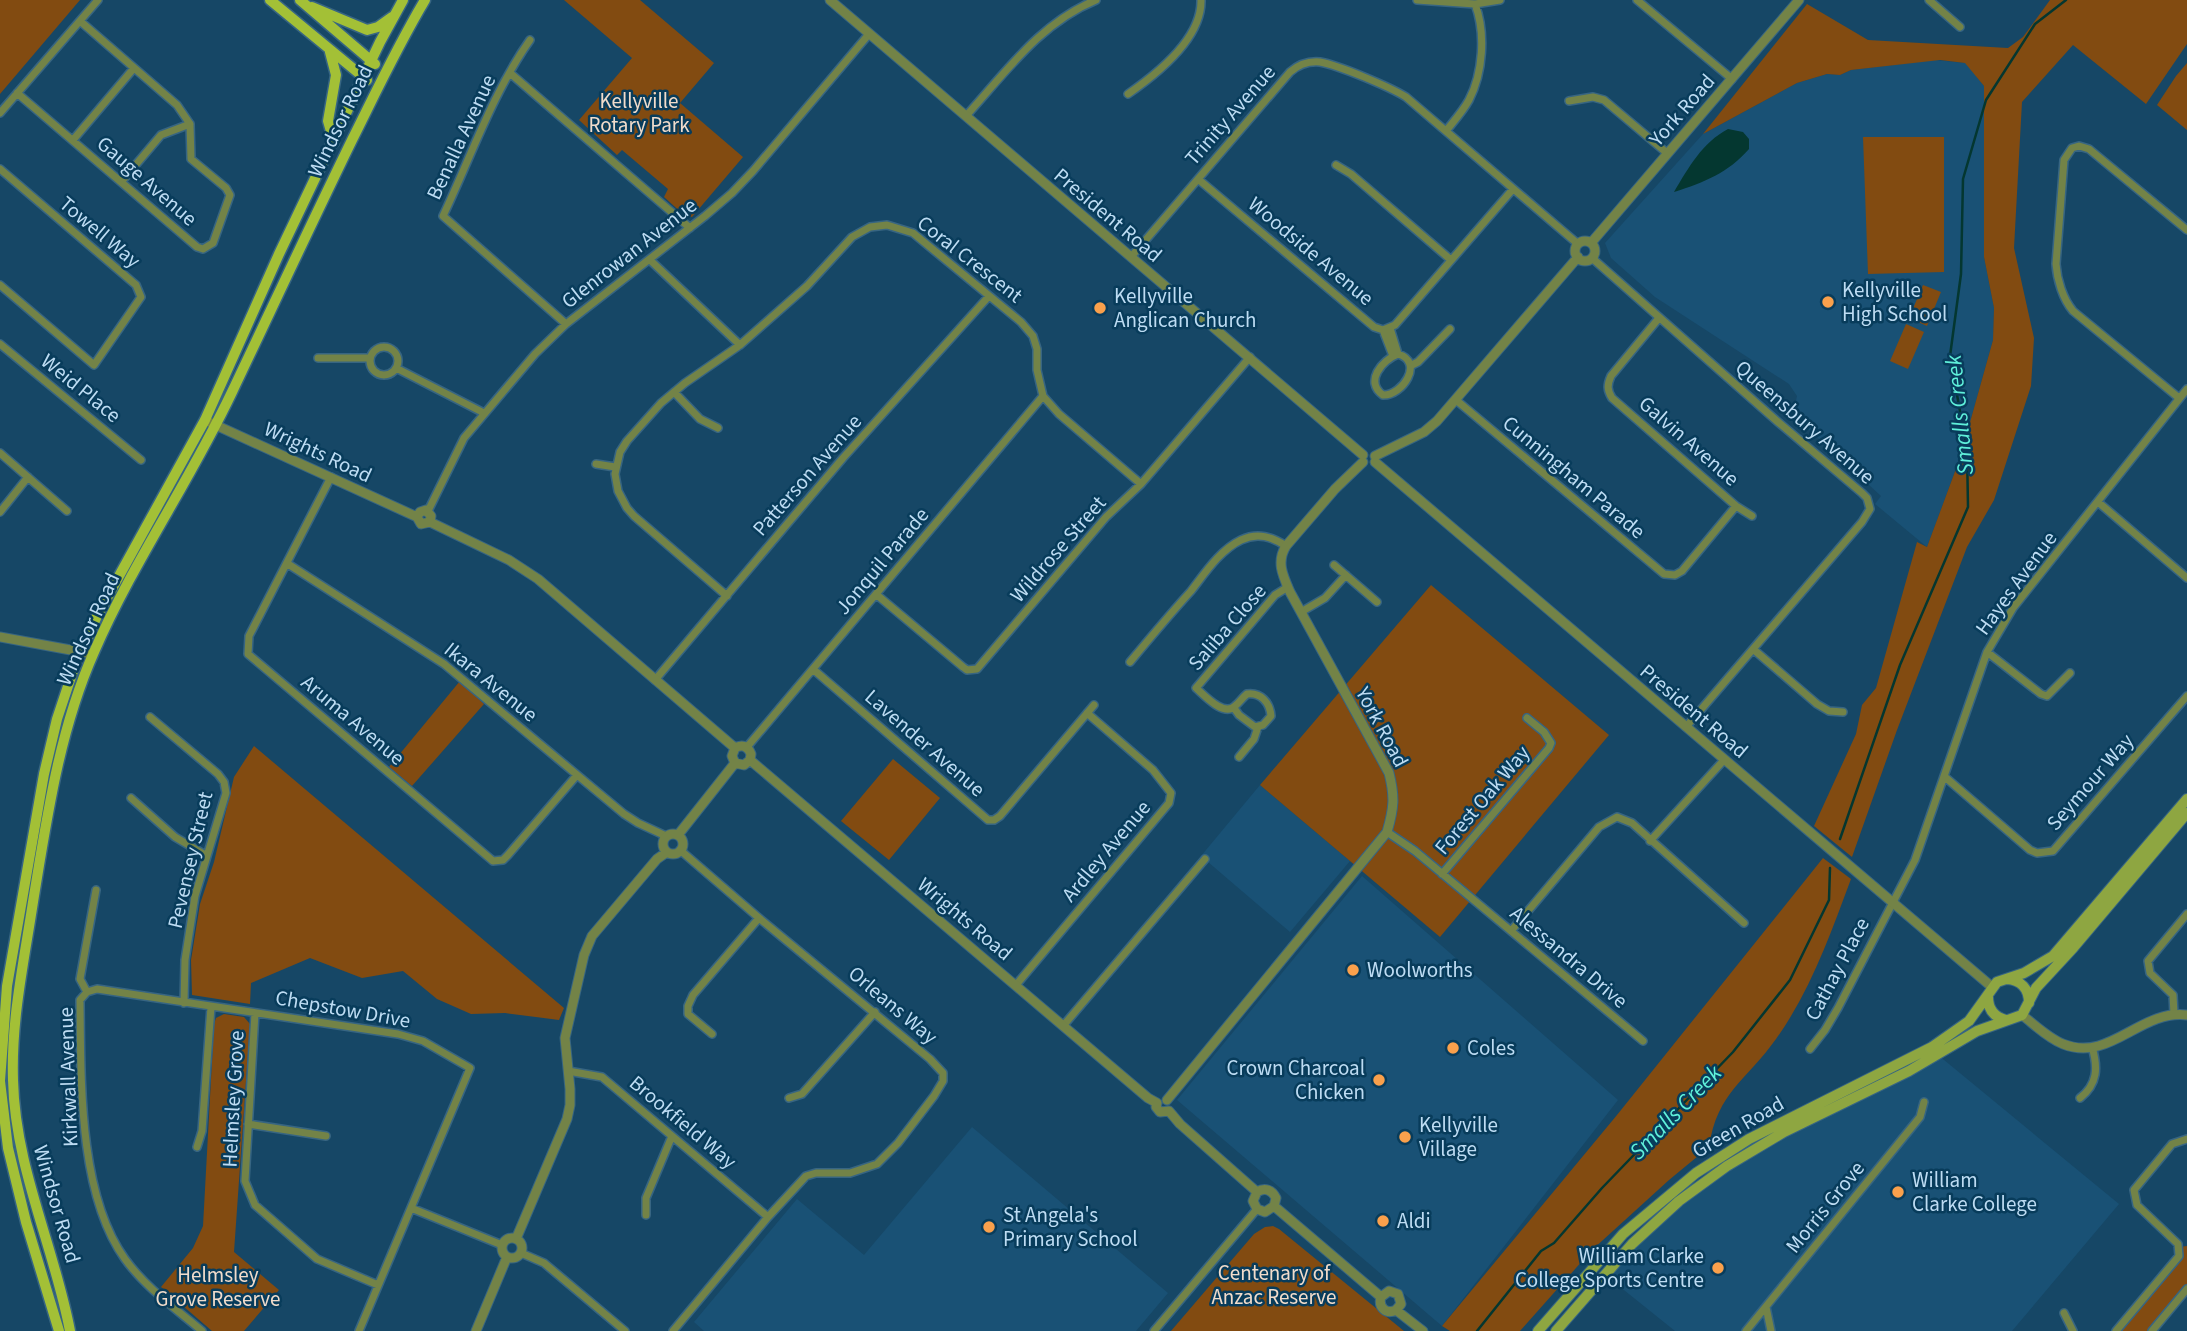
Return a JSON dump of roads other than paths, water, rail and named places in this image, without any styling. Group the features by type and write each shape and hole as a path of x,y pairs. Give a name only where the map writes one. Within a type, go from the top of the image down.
{"main road":[{"path":"270,0 377,88"},
{"name":"Windsor Road","path":"59,1331 26,1222 8,1148 0,1081 7,986 41,787 57,719 97,616 205,420 269,277 371,61 403,0"},
{"name":"Windsor Road","path":"71,1331 23,1160 15,1111 13,1066 19,986 54,776 68,723 93,654 110,618 216,425 377,88 425,0"},
{"path":"303,3 367,30 378,27 395,14"},
{"path":"303,3 385,73"},
{"path":"329,51 336,75 328,121 334,142"},
{"path":"2187,799 2053,956 2040,966 2006,979 1990,992 1988,1005 1992,1013 1998,1018 2010,1020 2022,1015 2042,981 2187,813"},
{"path":"2006,979 2021,983 2026,988 2029,1004"},
{"name":"Green Road","path":"1538,1331 1623,1234 1696,1173 1749,1139 1932,1047 1969,1021 1990,992"},
{"name":"Green Road","path":"1556,1331 1632,1244 1679,1201 1719,1171 1784,1132 1909,1071 1977,1031 2010,1020"}],"street":[{"path":"0,113 98,0"},
{"name":"President Road","path":"830,0 1250,357 1363,459"},
{"path":"966,117 1030,43 1076,8 1096,0"},
{"path":"1128,94 1152,78 1191,35 1199,20 1201,0"},
{"path":"1418,0 1475,4 1500,0"},
{"name":"York Road","path":"1591,243 1799,0"},
{"path":"1930,0 1960,27"},
{"path":"1643,1 1732,79"},
{"path":"1446,131 1469,99 1478,75 1481,34 1475,4"},
{"path":"80,21 177,105 190,124 162,135 122,181"},
{"name":"Glenrowan Avenue","path":"428,511 461,444 535,354 566,324 732,193 869,34"},
{"name":"Benalla Avenue","path":"530,40 510,73 443,216 566,324"},
{"name":"Trinity Avenue","path":"1131,257 1290,72 1302,64 1310,63 1326,64 1397,91 1578,244"},
{"path":"73,141 134,68"},
{"path":"510,73 690,228"},
{"name":"Gauge Avenue","path":"17,93 197,247 203,249 212,245 230,195 226,188 191,159 190,124"},
{"path":"1569,101 1592,97 1604,100 1667,153"},
{"path":"2179,398 2073,311 2068,304 2057,275 2056,264 2064,160 2069,151 2079,146 2089,149 2187,230"},
{"path":"1336,165 1351,174 1451,260"},
{"name":"Towell Way","path":"0,169 139,289 139,301 94,365 0,285"},
{"name":"Woodside Avenue","path":"1198,179 1374,327 1386,329"},
{"path":"1396,355 1386,329 1395,325 1513,189"},
{"name":"Coral Crescent","path":"615,467 627,440 674,392 740,345 807,286 852,237 870,227 887,225 913,233 1021,322 1033,336 1037,349 1037,370 1043,396"},
{"path":"1586,241 1591,243 1595,252 1592,258 1587,260 1578,257 1578,244 1586,241"},
{"path":"1130,662 1229,548 1241,540 1257,536 1273,537 1286,546 1363,459 1370,466 1375,459 1424,432 1456,400 1578,257"},
{"name":"Queensbury Avenue","path":"1592,258 1852,483 1869,503 1870,509 1862,522 1686,727"},
{"path":"650,260 740,345"},
{"name":"Patterson Avenue","path":"655,680 843,458 989,296"},
{"name":"Galvin Avenue","path":"1659,318 1604,388 1612,398 1736,506 1752,516"},
{"path":"1412,365 1450,329"},
{"name":"Weid Place","path":"0,344 141,460"},
{"path":"378,348 391,349 398,360 396,368 385,376 377,374 371,367 370,358 378,348"},
{"path":"1396,355 1407,358 1412,365 1410,374 1394,393 1382,395 1374,387 1375,375 1396,355"},
{"name":"Wildrose Street","path":"877,595 967,670 977,669 1106,517 1141,484 1250,357"},
{"path":"318,358 370,358"},
{"path":"396,368 484,413"},
{"name":"Hayes Avenue","path":"1892,903 1915,860 1987,652 2013,608 2187,389"},
{"path":"674,392 700,419 718,428"},
{"path":"1043,396 1059,414 1141,484"},
{"name":"Jonquil Parade","path":"747,747 1043,396"},
{"name":"Cunningham Parade","path":"1456,400 1672,580 1736,506"},
{"name":"Wrights Road","path":"205,420 417,517"},
{"path":"0,453 67,511"},
{"name":"President Road","path":"1375,459 1892,903 1990,992"},
{"path":"596,464 615,467 618,491 626,509 727,596"},
{"path":"0,512 28,477"},
{"name":"Aruma Avenue","path":"331,477 249,636 248,654 487,858 498,861 508,855 577,775"},
{"path":"2098,502 2187,578"},
{"path":"430,522 428,511 420,512 417,517 421,524 430,522 519,565 735,748"},
{"name":"York Road","path":"1164,1104 1387,832 1393,813 1395,794 1389,773 1288,587 1281,566 1282,553 1286,546"},
{"name":"Ikara Avenue","path":"288,564 444,664 638,823 666,836"},
{"path":"1334,565 1377,602"},
{"path":"1301,612 1321,602 1346,575"},
{"name":"Saliba Close","path":"1258,727 1252,726 1234,708 1221,708 1196,688 1275,595 1288,587"},
{"path":"0,636 93,654"},
{"path":"1753,649 1817,704 1829,710 1843,712"},
{"path":"1987,652 2047,696 2052,694 2070,673"},
{"name":"Lavender Avenue","path":"814,670 988,820 1000,816 1094,705"},
{"path":"1234,708 1247,694 1259,695 1266,701 1271,716 1258,727 1254,739 1239,757"},
{"name":"Seymour Way","path":"1945,777 2030,850 2037,853 2053,851 2187,696"},
{"name":"Ardley Avenue","path":"1016,985 1169,803 1171,793 1162,779 1087,713"},
{"name":"Pevensey Street","path":"150,717 218,774 224,782 226,793 195,896 185,960 184,1003"},
{"name":"Forest Oak Way","path":"1442,874 1549,748 1551,743 1547,735 1527,718"},
{"path":"735,748 747,747 751,754 750,760 744,765 735,763"},
{"path":"735,748 732,755 735,763"},
{"name":"Wrights Road","path":"750,760 1149,1098 1164,1104 1180,1124 1257,1192"},
{"path":"1650,841 1724,760"},
{"path":"678,835 735,763"},
{"path":"131,798 175,838 207,856"},
{"path":"1511,931 1599,827 1617,817 1632,823 1744,923"},
{"name":"Alessandra Drive","path":"1387,832 1415,850 1643,1041"},
{"path":"667,852 663,844 666,836 678,835"},
{"path":"516,1239 567,1119 570,1105 565,1038 584,955 592,936 657,859 667,852 675,853 680,850 682,842 678,835"},
{"name":"Orleans Way","path":"673,1331 768,1217 806,1176 816,1173 850,1173 877,1164 898,1143 943,1081 943,1073 930,1059 680,850"},
{"path":"1063,1026 1205,859"},
{"name":"Kirkwall Avenue","path":"96,890 80,979 87,992 80,1000 89,1171 106,1225 124,1258 144,1282 202,1331"},
{"name":"Cathay Place","path":"1810,1049 1832,1019 1892,903"},
{"path":"2174,1014 2173,996 2150,974 2148,961 2187,915"},
{"path":"712,1034 688,1014 688,1006 693,995 759,918"},
{"name":"Chepstow Drive","path":"87,992 97,989 398,1034 423,1041 470,1068 359,1331"},
{"path":"197,1147 202,1131 211,1007"},
{"path":"789,1098 802,1094 875,1012"},
{"name":"Helmsley Grove","path":"256,1013 245,1181 255,1205 317,1259 378,1285"},
{"path":"2022,1015 2064,1045 2078,1048 2104,1045 2163,1015 2187,1015"},
{"path":"2080,1098 2090,1088 2096,1072 2092,1047"},
{"name":"Brookfield Way","path":"568,1071 602,1077 768,1217"},
{"name":"Morris Grove","path":"1746,1331 1920,1116 1924,1102"},
{"path":"248,1124 326,1136"},
{"path":"646,1215 646,1198 672,1136"},
{"path":"2116,1331 2179,1256 2178,1244 2137,1205 2134,1190 2172,1144 2187,1139"},
{"path":"1265,1189 1271,1191 1276,1198 1274,1206 1265,1212 1257,1209 1253,1200 1257,1192 1265,1189"},
{"path":"1274,1206 1381,1297"},
{"path":"411,1208 502,1245"},
{"path":"1154,1331 1257,1209"},
{"path":"506,1239 516,1239 521,1243 521,1252 513,1258 507,1257 502,1245 506,1239"},
{"path":"521,1252 544,1263 625,1331"},
{"path":"476,1331 507,1257"},
{"path":"2152,1331 2187,1289"},
{"path":"1389,1291 1398,1294 1401,1304 1396,1310 1384,1310 1380,1304 1381,1297 1389,1291"},
{"path":"1766,1307 1771,1331"},
{"path":"1396,1310 1423,1331"},
{"path":"2064,1313 2073,1331"},
{"path":"607,1331 615,1322"}],"waterway":[{"name":"Smalls Creek","path":"1840,839 1900,665 1968,507 1967,450 1950,356 1961,274 1963,179 1986,100 2035,24 2066,0"},
{"name":"Smalls Creek","path":"1477,1331 1541,1251 1554,1243 1602,1188 1733,1052 1790,980 1829,900 1830,868"}],"place":[{"name":"Kellyville High School","path":"1828,302"},
{"name":"Kellyville Anglican Church","path":"1100,308"},
{"name":"Woolworths","path":"1353,970"},
{"name":"Coles","path":"1453,1048"},
{"name":"Crown Charcoal Chicken","path":"1379,1080"},
{"name":"Kellyville Village","path":"1405,1137"},
{"name":"William Clarke College","path":"1898,1192"},
{"name":"Aldi","path":"1383,1221"},
{"name":"St Angela's Primary School","path":"989,1227"},
{"name":"William Clarke College Sports Centre","path":"1718,1268"}],"park label":[{"name":"Kellyville Rotary Park","path":"639,113"},
{"name":"Centenary of Anzac Reserve","path":"1274,1285"},
{"name":"Helmsley Grove Reserve","path":"218,1287"}]}
